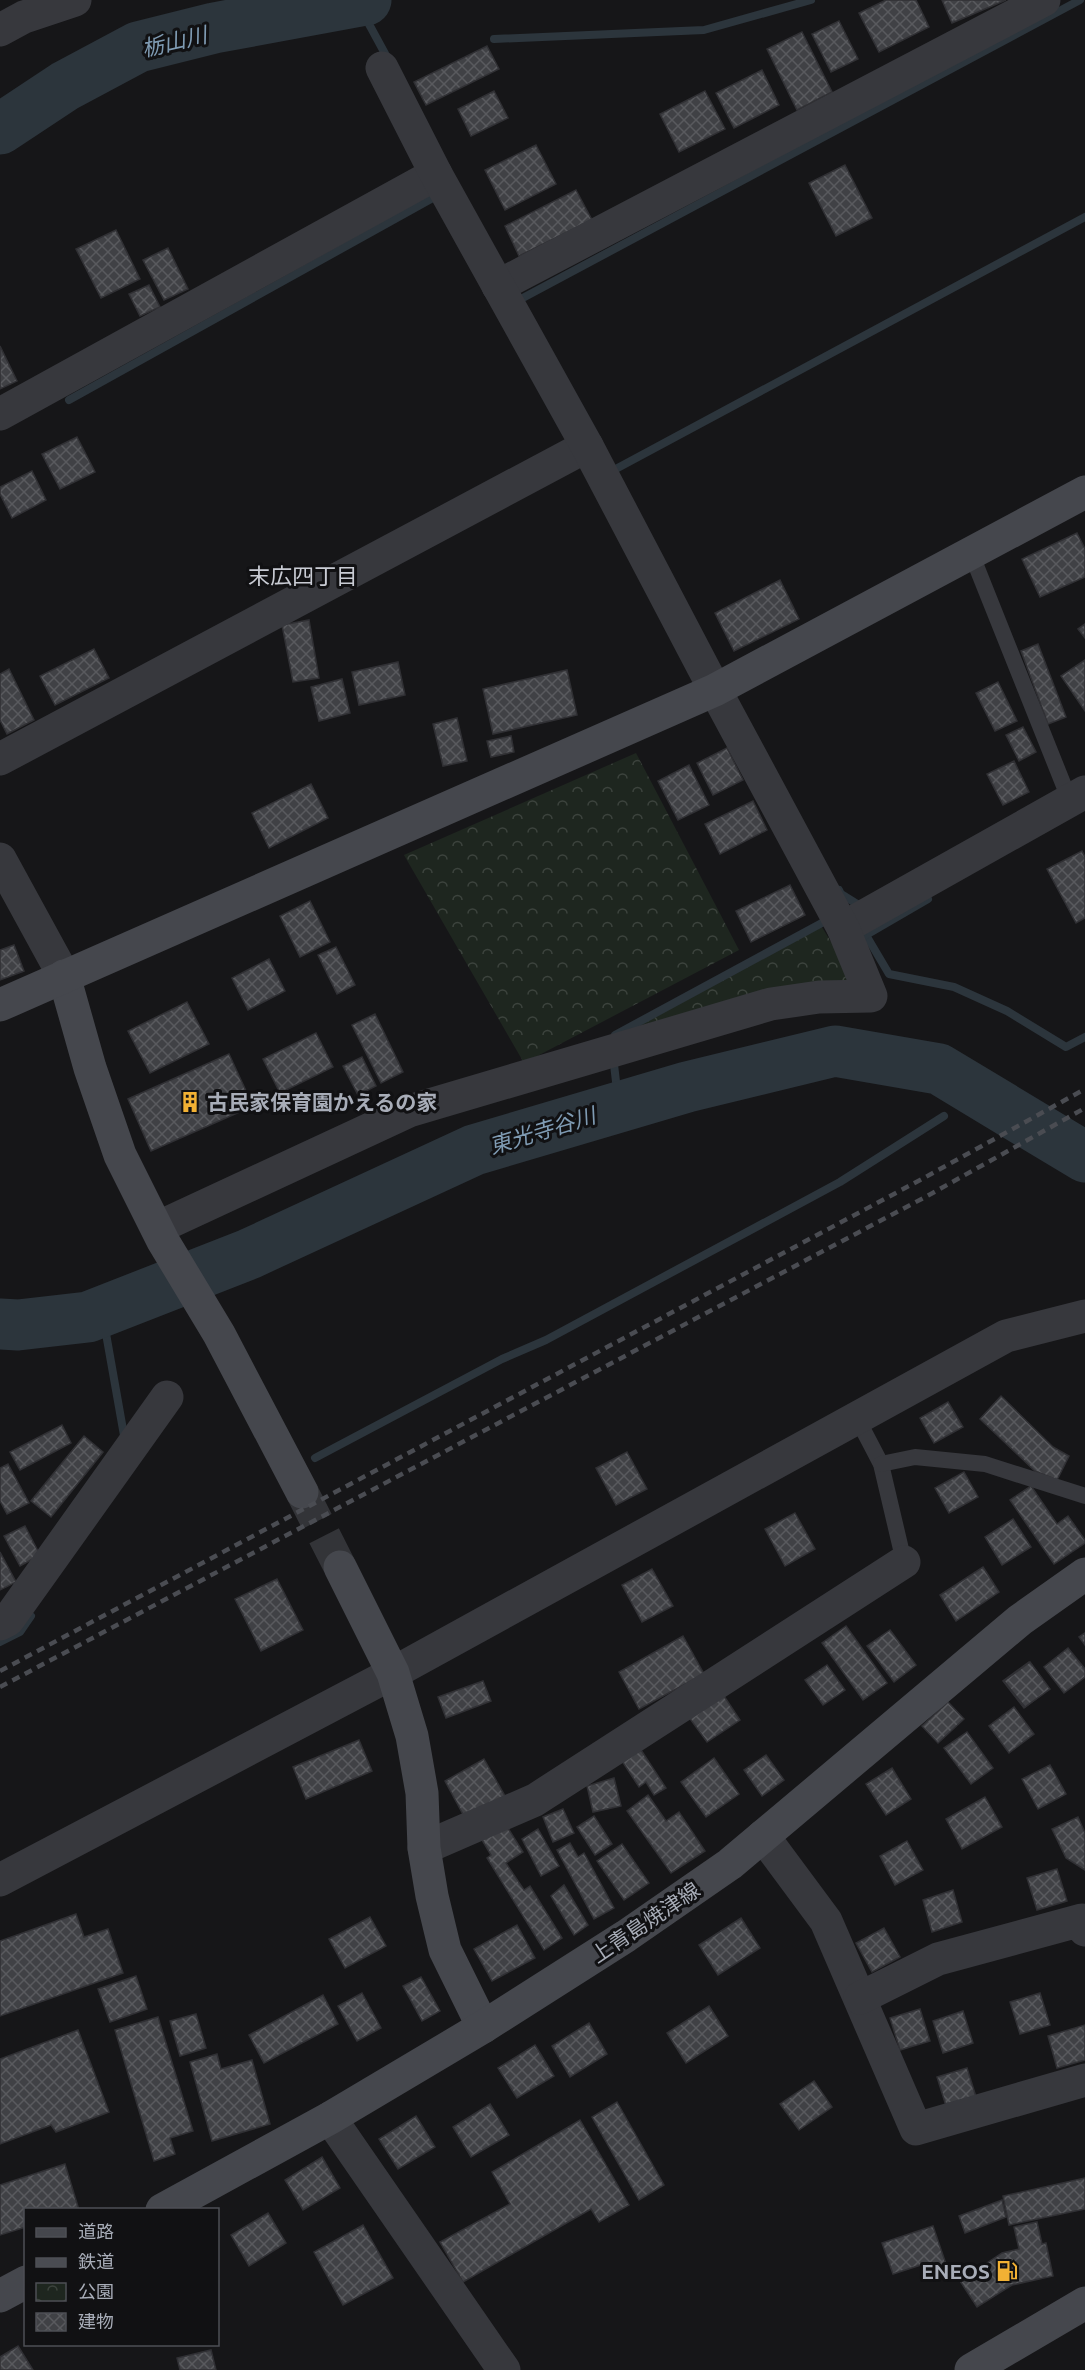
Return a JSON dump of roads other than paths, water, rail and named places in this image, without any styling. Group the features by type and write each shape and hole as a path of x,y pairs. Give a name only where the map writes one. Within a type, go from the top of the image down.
{"street":[{"path":"0,30 24,16 75,0"},
{"path":"498,286 1044,0"},
{"path":"160,1234 409,1111 771,1004 819,998 871,996 843,928 587,446 436,174 382,68"},
{"path":"0,414 436,174"},
{"path":"0,759 587,446"},
{"path":"0,1005 715,690 1085,492"},
{"path":"843,928 1077,797"},
{"path":"0,859 64,976 90,1068 120,1155 160,1234 219,1334 302,1492"},
{"path":"0,1880 393,1673 1006,1336 1085,1316"},
{"path":"0,1624 8,1620 167,1397"},
{"path":"424,1848 535,1800 904,1562"},
{"path":"340,1567 393,1673 412,1736 422,1793 424,1848 432,1896 445,1950 483,2027"},
{"name":"上青島焼津線","path":"166,2208 330,2118 483,2027 626,1936 730,1864 1020,1620 1085,1575"},
{"path":"763,1836 826,1921 916,2129 1085,2080"},
{"path":"860,1998 938,1959 1082,1920 1085,1930"},
{"path":"330,2118 504,2370"},
{"path":"0,2296 24,2283"},
{"path":"971,2370 1085,2303"}],"lane":[{"path":"971,553 1077,797"},
{"path":"857,1418 881,1464 904,1562"},
{"path":"881,1464 915,1457 985,1464 1085,1496"}],"waterway":[{"name":"栃山川","path":"0,129 65,86 138,47 214,28 366,0"},
{"path":"494,39 704,30 811,0"},
{"path":"519,300 1080,0"},
{"path":"357,2 389,61"},
{"path":"69,400 440,194"},
{"path":"612,471 1085,217"},
{"path":"839,890 841,894 857,904"},
{"path":"866,935 928,899"},
{"path":"615,1035 831,918"},
{"path":"860,925 889,974 954,987 1007,1011 1066,1047 1085,1037"},
{"name":"東光寺谷川","path":"0,1324 18,1325 88,1317 249,1254 474,1150 687,1087 835,1051 939,1069 1085,1157"},
{"path":"613,1056 619,1107"},
{"path":"315,1458 502,1359 546,1340 840,1182 944,1116"},
{"path":"102,1311 125,1441"},
{"path":"0,1642 20,1632 31,1616"}],"tunnel":[{"path":"302,1492 340,1567"}],"railway":[{"path":"0,1671 922,1179 1085,1089"},
{"path":"0,1687 929,1195 1085,1108"}],"place":[{"name":"古民家保育園かえるの家","path":"190,1102"},
{"name":"ENEOS","path":"1007,2271"}],"district":[{"name":"末広四丁目","path":"303,575"}]}
